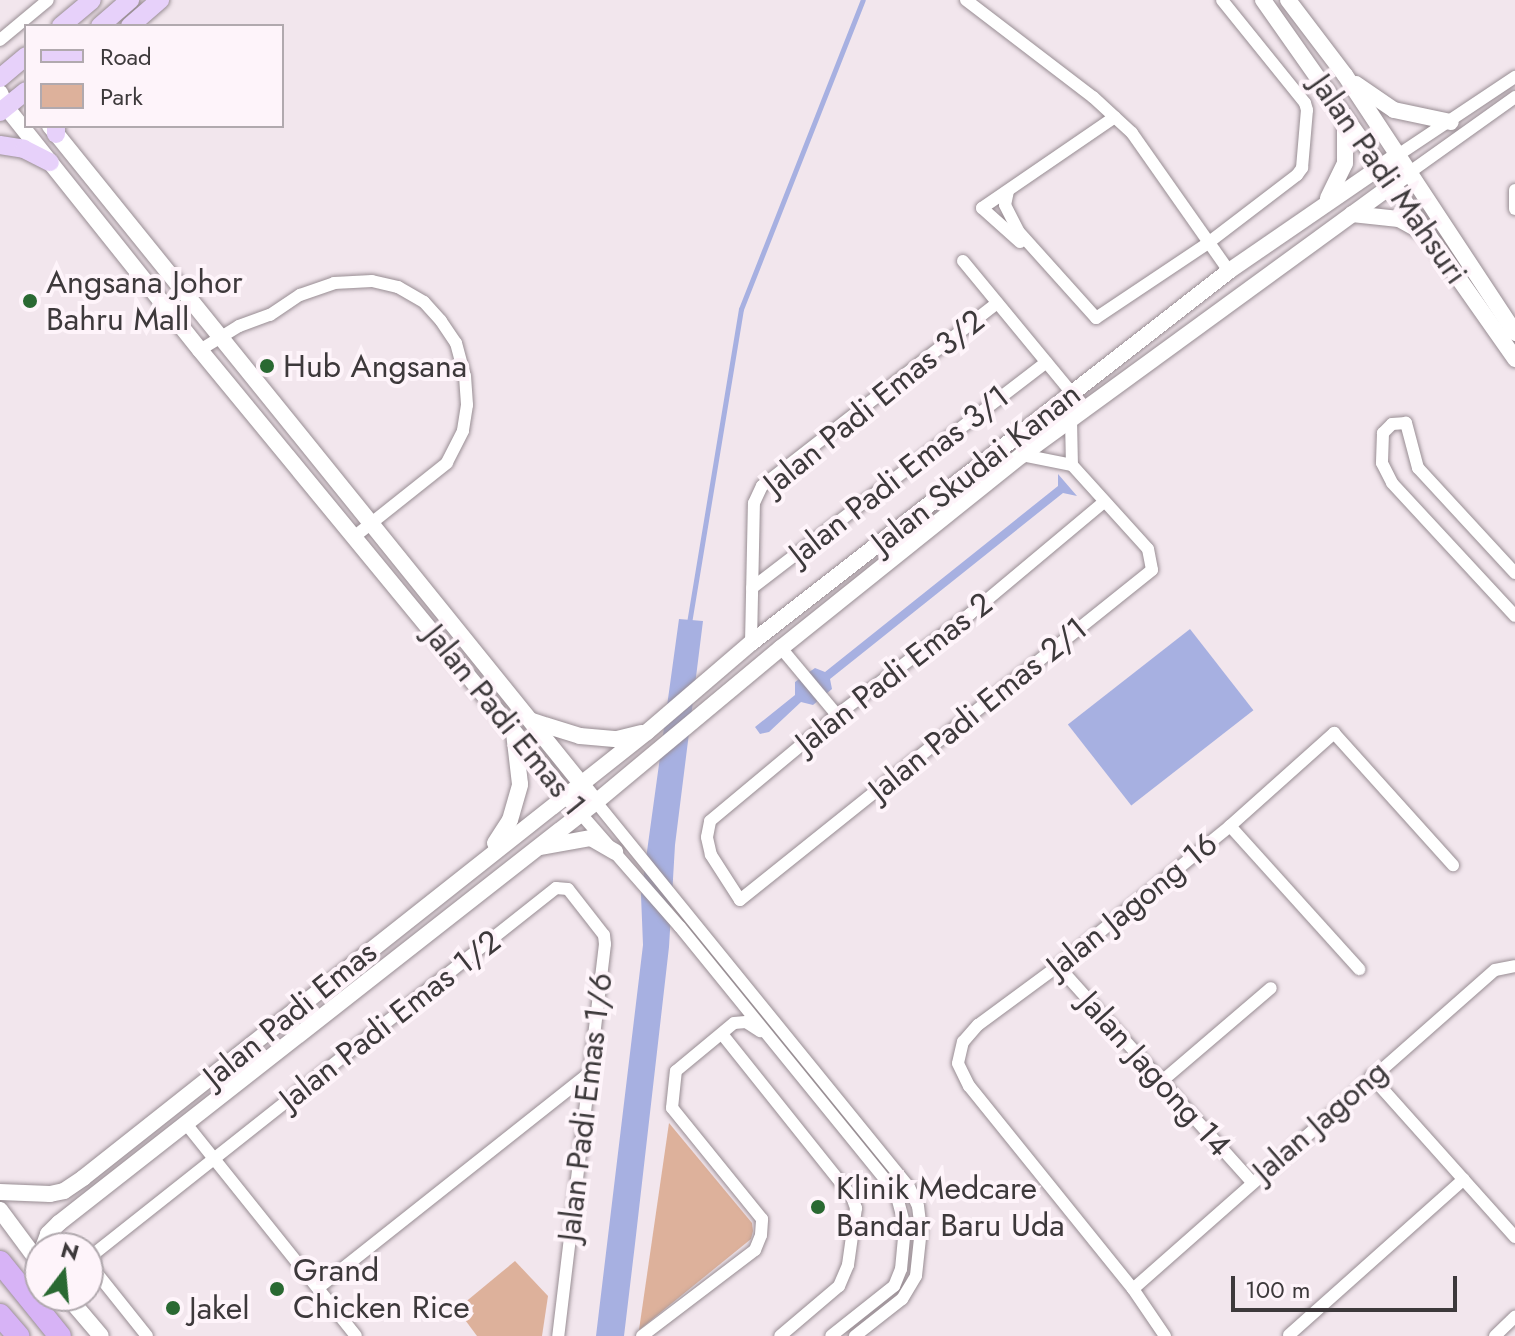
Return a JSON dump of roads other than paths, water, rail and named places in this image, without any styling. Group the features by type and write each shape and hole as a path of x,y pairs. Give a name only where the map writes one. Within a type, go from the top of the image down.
{"highway":[{"path":"0,1262 60,1336"},
{"path":"0,1315 18,1336"}],"main road":[{"path":"63,24 92,0"},
{"path":"102,24 130,0"},
{"path":"132,24 160,0"},
{"path":"24,59 2,89 24,93"},
{"path":"0,145 24,149 50,162"}],"street":[{"path":"0,40 48,0"},
{"path":"966,0 1132,133 1229,271"},
{"path":"1115,117 982,208 1043,262 1091,314 1101,317 1208,243 1302,168 1307,110 1222,0"},
{"name":"Jalan Padi Mahsuri","path":"1263,0 1515,359"},
{"name":"Jalan Padi Mahsuri","path":"1288,0 1345,75 1410,172 1447,235 1515,333"},
{"path":"1345,75 1394,110 1451,122"},
{"path":"1398,155 1515,77"},
{"path":"2,89 24,93"},
{"name":"Jalan Padi Emas 1","path":"2,89 24,122"},
{"path":"1410,172 1515,97"},
{"path":"1324,205 1345,163 1345,116"},
{"name":"Jalan Padi Emas 1","path":"28,128 50,162 200,350 581,814 680,927 896,1193 903,1211 904,1248 894,1286 831,1336"},
{"name":"Jalan Padi Emas 1","path":"54,129 218,336 909,1187 918,1206 921,1229 916,1276 902,1299 855,1336"},
{"name":"Jalan Skudai Kanan","path":"566,795 751,643 1229,271 1398,155"},
{"name":"Jalan Skudai Kanan","path":"581,814 781,648 1022,455 1410,172"},
{"path":"1515,190 1515,209"},
{"path":"1008,191 1004,199 1009,214 1043,262"},
{"path":"1352,214 1399,219 1433,239"},
{"path":"963,261 1072,394 1078,414 1072,465 1022,455"},
{"path":"200,350 218,336 260,321 294,298 321,286 358,280 398,287 424,302 441,321 456,343 465,376 467,405 463,431 447,463 354,537"},
{"name":"Jalan Padi Emas 3/2","path":"752,588 754,503 762,486 997,303"},
{"name":"Jalan Padi Emas 3/1","path":"752,588 1046,362"},
{"path":"1515,573 1418,468 1406,423 1392,424 1383,433 1382,463 1392,483 1515,616"},
{"name":"Jalan Padi Emas 2/1","path":"711,855 740,900 1152,570 1148,549 1072,465"},
{"name":"Jalan Padi Emas 2","path":"711,855 707,837 710,821 837,715 970,614 1104,502"},
{"path":"751,643 752,588"},
{"path":"781,648 837,715"},
{"path":"530,720 558,731 617,739 651,728"},
{"path":"485,857 510,820 517,803 520,784 514,731"},
{"name":"Jalan Jagong 16","path":"1133,1289 969,1086 958,1063 969,1033 1058,966 1230,826 1334,733 1453,865"},
{"name":"Jalan Padi Emas","path":"0,1192 50,1194 64,1191 83,1178 566,795"},
{"name":"Jalan Padi Emas","path":"50,1232 581,814"},
{"path":"1230,826 1359,969"},
{"path":"535,848 591,838 615,852"},
{"name":"Jalan Padi Emas 1/2","path":"147,1336 92,1267 95,1253 556,888 568,889"},
{"name":"Jalan Padi Emas 1/6","path":"558,1336 605,944 604,935 568,889"},
{"name":"Jalan Jagong 14","path":"1058,966 1251,1181"},
{"name":"Jalan Jagong","path":"1133,1289 1251,1181 1495,970 1515,966"},
{"path":"1162,1081 1271,988"},
{"path":"729,989 735,1005 734,1023"},
{"path":"642,1336 755,1250 761,1235 762,1219 672,1108 676,1071 734,1023 746,1022 769,1038"},
{"path":"722,1034 852,1197 856,1208 846,1274 839,1286 780,1336"},
{"path":"318,1288 587,1075"},
{"path":"1371,1076 1515,1237"},
{"path":"187,1125 356,1336"},
{"path":"1289,1335 1464,1179"},
{"path":"0,1210 24,1242"},
{"path":"1133,1289 1165,1336"},
{"path":"81,1312 101,1336"},
{"path":"1495,1336 1515,1317"}],"water":[{"path":"1058,474 1077,496 1063,493 830,679 832,689 813,705 801,702 769,732 760,734 755,727 795,695 795,682 815,668 825,672 1058,486"},
{"path":"679,619 703,621 675,845 669,947 635,1244 624,1336 596,1336 643,945 641,895"},
{"path":"1190,629 1253,710 1131,806 1068,724"}],"waterway":[{"path":"689,623 741,309 863,0"}],"place":[{"name":"Angsana Johor Bahru Mall","path":"30,301"},
{"name":"Hub Angsana","path":"267,366"},
{"name":"Klinik Medcare Bandar Baru Uda","path":"818,1207"},
{"name":"Grand Chicken Rice","path":"277,1289"},
{"name":"Jakel","path":"173,1308"}]}
